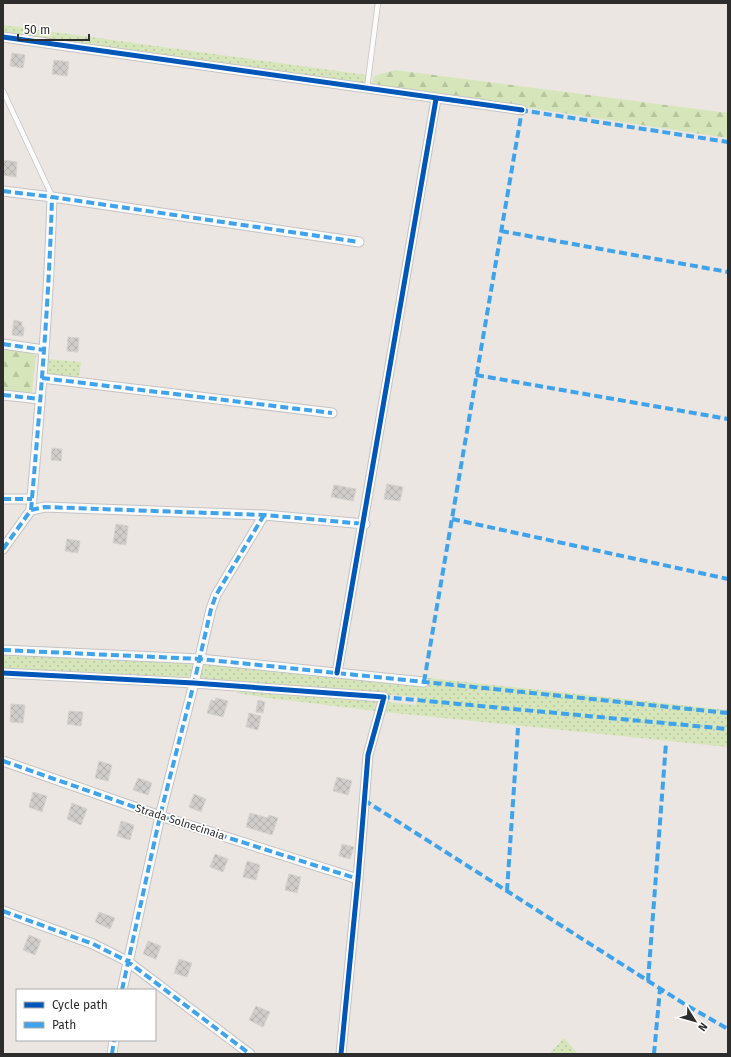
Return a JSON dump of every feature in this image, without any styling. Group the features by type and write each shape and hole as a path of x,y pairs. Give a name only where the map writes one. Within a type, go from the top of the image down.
{"street":[{"path":"3,37 522,110"},
{"path":"338,674 436,99"},
{"path":"3,191 359,242"},
{"path":"3,549 31,510 44,350 52,197"},
{"path":"3,344 44,350"},
{"path":"42,378 332,412"},
{"path":"3,395 40,399"},
{"path":"3,499 32,499"},
{"path":"31,510 45,507 264,516 364,524"},
{"path":"122,989 127,961 160,816 200,659 211,609 216,595 264,516"},
{"path":"3,650 200,659 424,682"},
{"path":"3,673 194,683 384,696 368,755 358,880 341,1054"},
{"name":"Strada Solnecinaia","path":"3,761 160,816 358,880"},
{"path":"3,911 93,944 127,961 250,1054"},
{"path":"112,1054 114,1041"}],"lane":[{"path":"367,88 378,3"},
{"path":"3,91 52,197"}],"green space":[{"path":"3,25 366,75 365,84 3,34"},
{"path":"395,70 728,113 728,138 372,84 374,76"},
{"path":"3,349 31,352 36,356 32,393 26,395 3,392"},
{"path":"48,359 81,362 79,378 46,374"},
{"path":"3,653 195,662 191,677 3,669"},
{"path":"204,663 419,685 420,677 728,710 728,747 384,712 388,702 416,705 417,697 200,679"},
{"path":"238,688 380,699 376,711 237,693"},
{"path":"564,1038 578,1054 549,1054"}],"building":[{"path":"12,53 25,55 23,68 10,66"},
{"path":"54,60 69,62 67,76 52,74"},
{"path":"3,160 17,162 16,177 3,175"},
{"path":"14,320 22,322 22,327 24,327 23,336 12,335"},
{"path":"68,337 79,338 78,352 67,351"},
{"path":"52,448 62,449 61,461 51,460"},
{"path":"387,484 403,487 400,501 384,499"},
{"path":"334,485 356,489 353,501 331,497"},
{"path":"116,524 128,526 126,545 113,543"},
{"path":"67,539 80,541 78,553 65,551"},
{"path":"216,698 228,701 223,717 207,713 211,700 215,701"},
{"path":"258,700 265,702 263,713 256,712"},
{"path":"11,704 25,705 23,723 10,722"},
{"path":"69,711 83,712 81,726 67,724"},
{"path":"249,713 261,716 258,730 246,727"},
{"path":"99,761 112,765 108,781 95,778"},
{"path":"337,777 352,781 348,795 333,791"},
{"path":"138,778 152,783 148,795 133,790"},
{"path":"33,792 47,796 42,812 29,807"},
{"path":"194,794 206,799 201,812 189,807"},
{"path":"72,803 87,809 81,825 67,819"},
{"path":"250,813 268,818 269,815 278,818 272,835 246,827"},
{"path":"121,821 134,825 130,840 117,836"},
{"path":"342,844 354,847 350,859 339,856"},
{"path":"215,854 228,859 223,872 210,867"},
{"path":"247,861 260,865 256,880 243,877"},
{"path":"289,874 301,877 297,893 285,890"},
{"path":"99,912 115,918 110,929 95,922"},
{"path":"29,935 41,940 35,955 23,950"},
{"path":"148,941 161,946 156,959 143,954"},
{"path":"179,959 192,963 187,977 174,973"},
{"path":"256,1006 270,1012 263,1027 249,1020"}],"marked path":[{"path":"520,110 728,142"},
{"path":"424,682 522,110"},
{"path":"3,191 359,242"},
{"path":"31,510 41,393 52,197"},
{"path":"501,231 728,272"},
{"path":"3,344 44,350"},
{"path":"476,375 728,419"},
{"path":"42,378 332,413"},
{"path":"3,395 40,399"},
{"path":"3,499 32,499"},
{"path":"3,549 31,510 45,507 264,515 365,524"},
{"path":"122,989 160,816 211,609 216,595 264,515"},
{"path":"452,519 728,579"},
{"path":"3,650 200,659 728,713"},
{"path":"383,699 384,697 728,729"},
{"path":"507,891 518,728"},
{"path":"648,981 666,743"},
{"path":"3,761 160,816 358,879"},
{"path":"364,800 686,1005 728,1029"},
{"path":"3,911 93,944 127,961 250,1054"},
{"path":"654,1054 660,989"},
{"path":"112,1054 114,1041"}],"cycle path":[{"path":"3,37 522,110"},
{"path":"337,673 436,99"},
{"path":"3,673 194,683 384,697 368,755 341,1054"}]}
